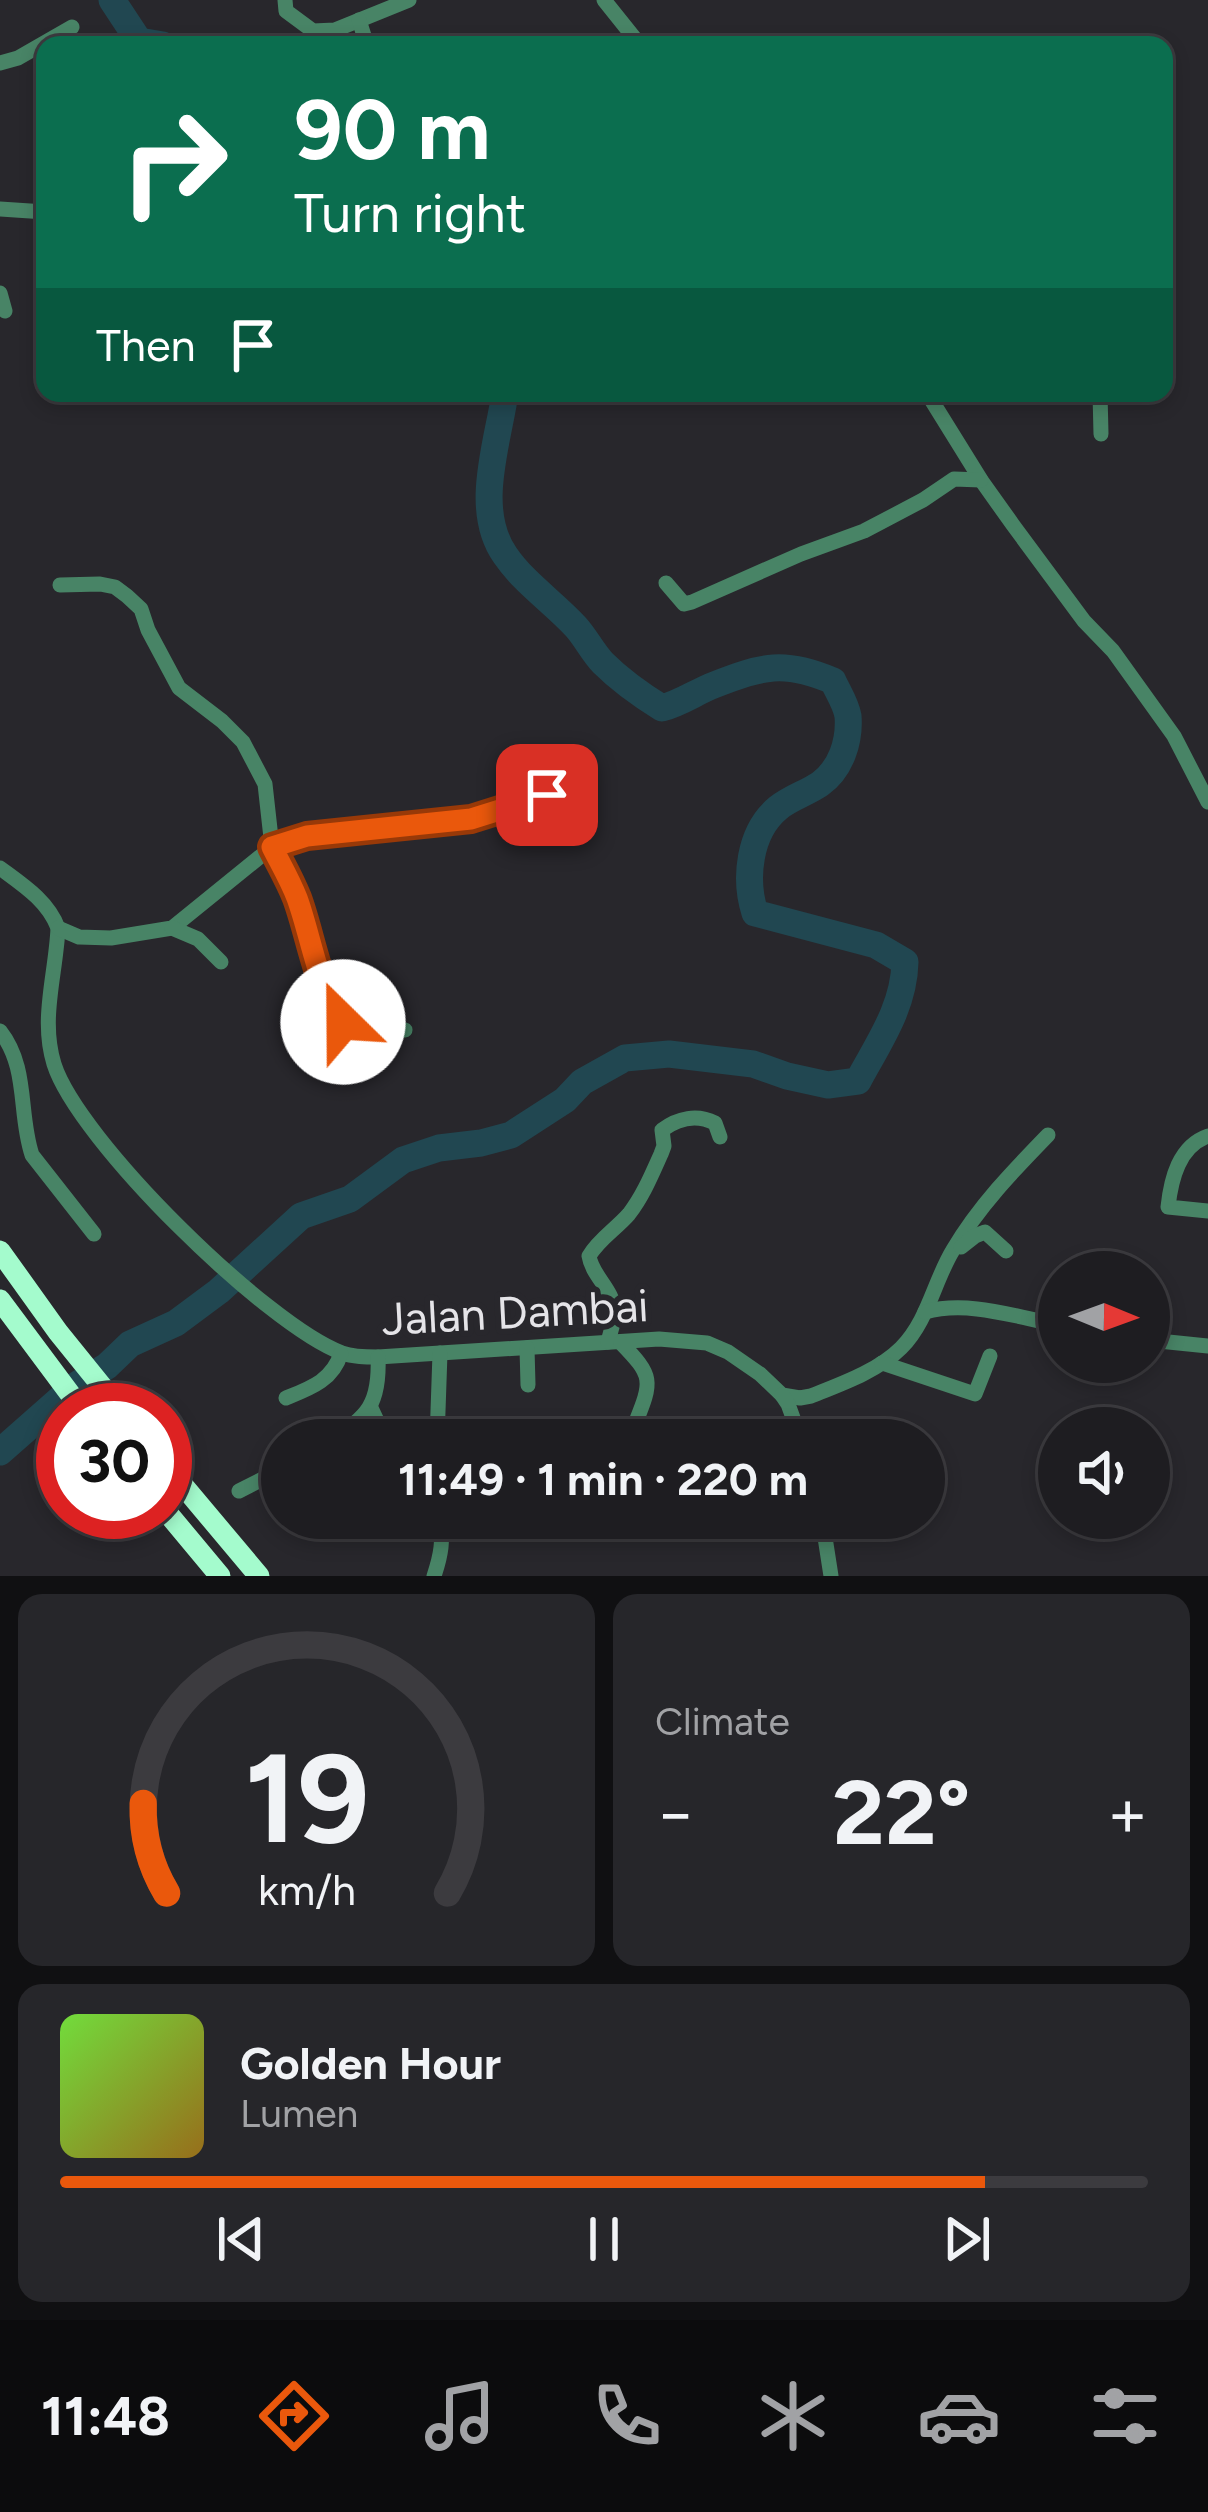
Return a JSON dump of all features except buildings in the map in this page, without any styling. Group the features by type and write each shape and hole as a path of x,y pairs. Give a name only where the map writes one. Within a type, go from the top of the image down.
{"highway":[{"path":"0,1251 99,1383"},
{"path":"0,1300 61,1383"},
{"path":"192,1496 259,1576"},
{"path":"189,1539 220,1576"}],"street":[{"path":"285,0 286,11 313,31 335,30 409,0"},
{"path":"604,0 633,36"},
{"path":"359,20 364,36"},
{"path":"56,36 72,27"},
{"path":"0,63 36,48"},
{"path":"0,209 36,211"},
{"path":"0,293 5,311"},
{"path":"933,402 981,480 1174,736 1208,802"},
{"path":"1100,402 1101,434"},
{"path":"666,583 684,604 692,602 864,531 954,479 981,480"},
{"path":"59,585 115,587 141,609 179,688 243,742 265,784 272,847 295,892 334,1011 358,1033 405,1030"},
{"path":"0,868 44,903 58,928 79,937 111,938 172,928 272,847 307,836 471,819 547,795"},
{"name":"Jalan Dambai","path":"58,928 47,1026 59,1078 100,1139 162,1211 295,1326 341,1352 378,1358 659,1339 707,1343 760,1374 782,1395"},
{"path":"172,928 198,938 221,962"},
{"path":"0,1031 16,1058 32,1155 94,1234"},
{"path":"637,1419 648,1385 646,1369 615,1342 615,1310 591,1269 589,1256 633,1209 664,1146 662,1130 702,1117 715,1123 720,1137"},
{"path":"782,1395 812,1396 882,1364 913,1335 952,1251 996,1189 1048,1135"},
{"path":"1208,1136 1193,1141 1180,1160 1168,1208 1208,1211"},
{"path":"952,1251 986,1232 1006,1251"},
{"path":"925,1312 964,1307 1038,1321"},
{"path":"1170,1342 1208,1346"},
{"path":"527,1348 528,1384"},
{"path":"286,1398 319,1385 338,1363 341,1352"},
{"path":"439,1419 440,1353"},
{"path":"882,1364 975,1394 990,1356"},
{"path":"361,1419 371,1408 378,1358"},
{"path":"782,1395 793,1419"},
{"path":"371,1408 376,1419"},
{"path":"238,1491 261,1480"},
{"path":"434,1576 443,1539"},
{"path":"825,1539 831,1576"}],"waterway":[{"path":"112,0 136,36"},
{"path":"0,1452 130,1344 176,1323 219,1291 301,1216 350,1199 403,1160 511,1135 565,1100 582,1082 625,1058 669,1054 753,1064 828,1085 858,1081 889,1024 905,962 876,945 755,913 752,900 751,857 768,818 827,778 843,754 848,716 833,681 801,670 760,670 662,708 617,676 513,565 496,537 490,476 503,402"}],"route":[{"path":"343,1022 334,1011 295,892 272,847 307,836 471,819 547,795"}]}
